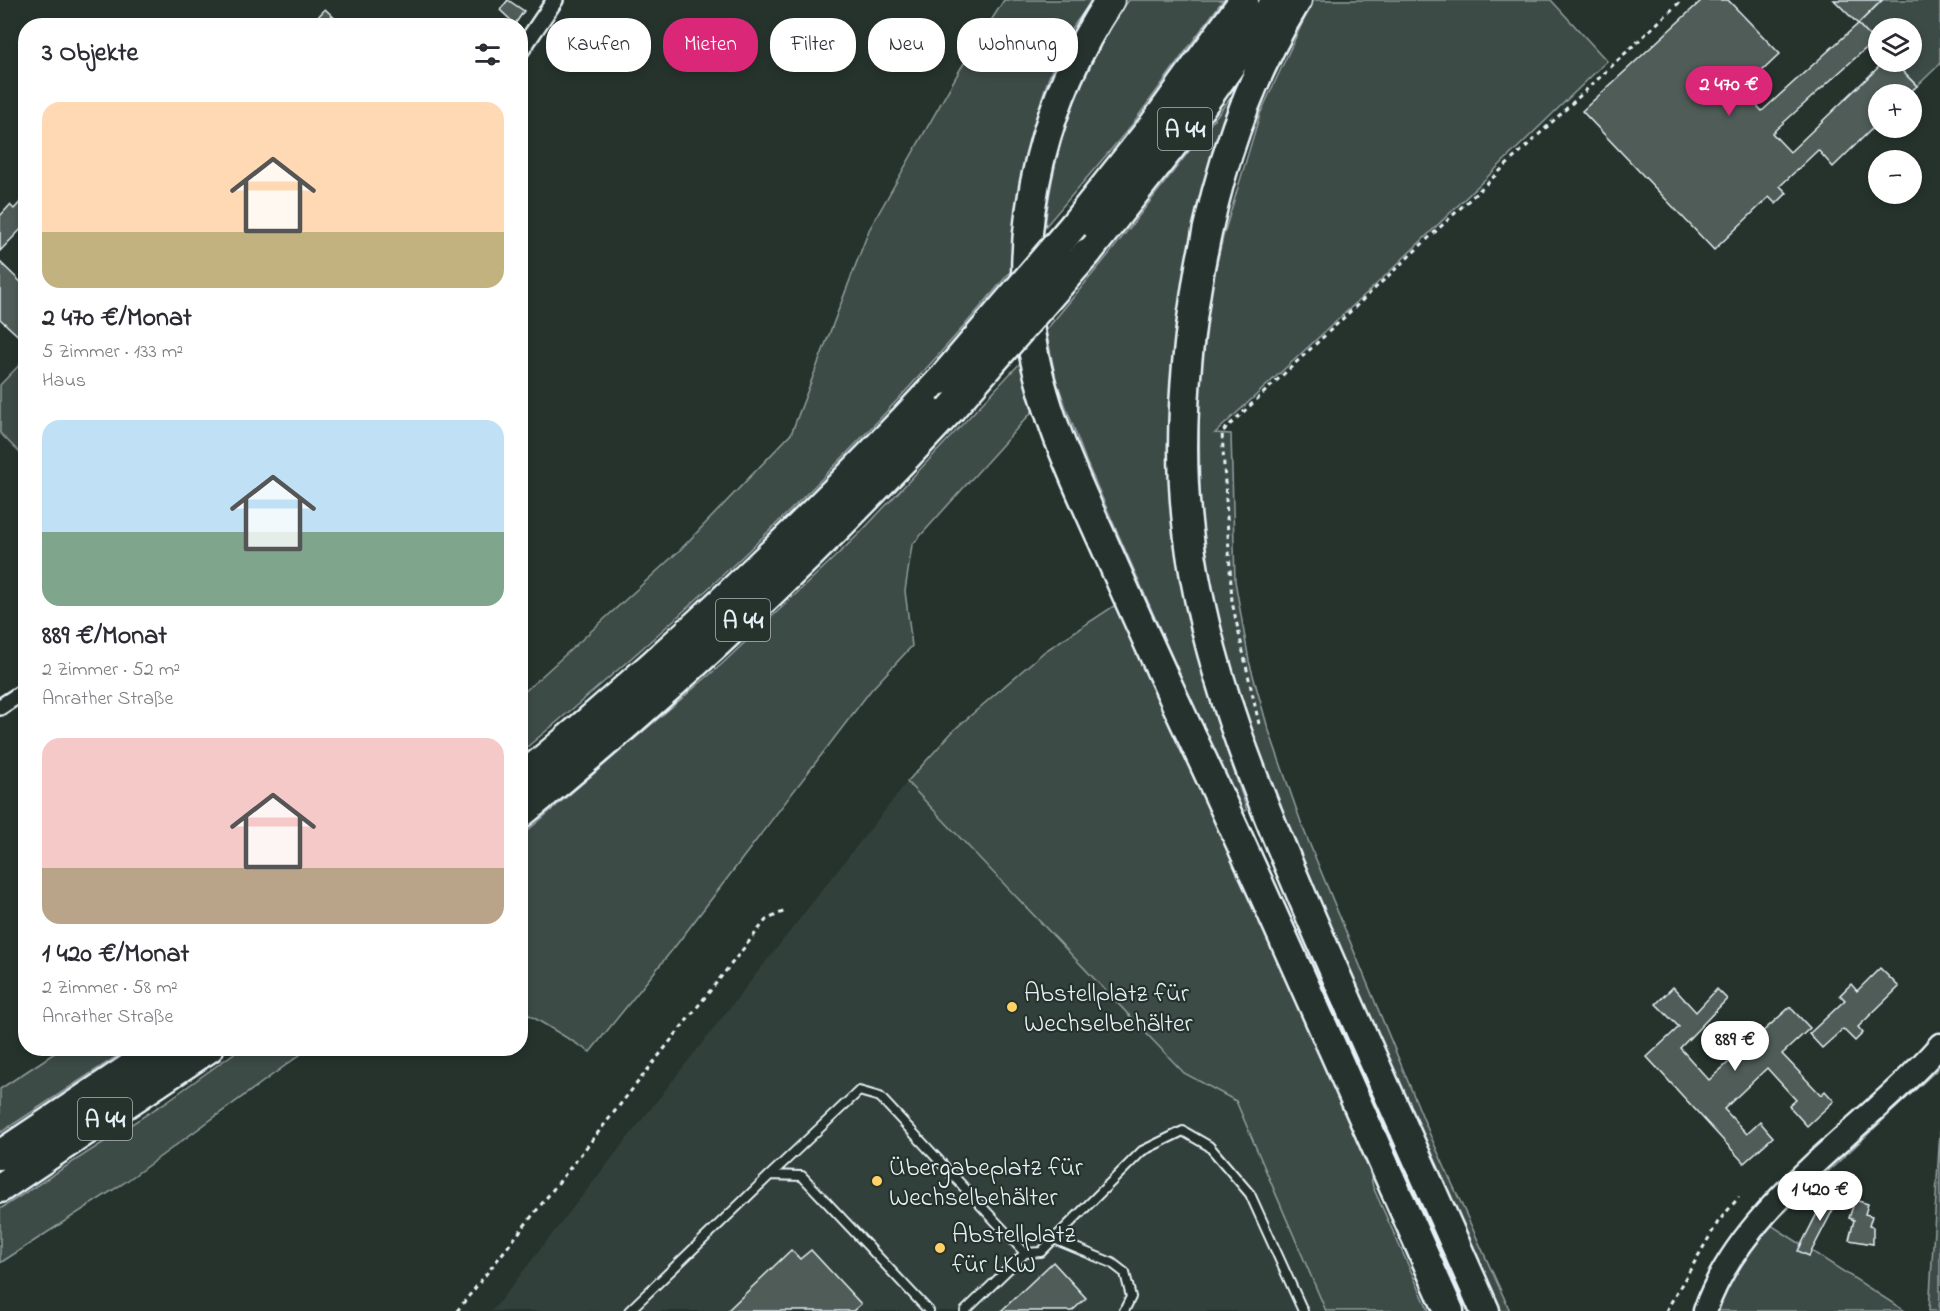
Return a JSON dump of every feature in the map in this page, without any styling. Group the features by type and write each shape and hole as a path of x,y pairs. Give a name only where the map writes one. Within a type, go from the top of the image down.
{"highway":[{"path":"1110,0 1083,45 1059,96 1035,184 1027,276 1031,336 1039,375 1054,424 1081,492 1292,954 1449,1311"},
{"name":"A 44","path":"528,771 632,684 752,574 852,474 941,380 1074,225 1158,118 1244,0"},
{"name":"A 44","path":"528,807 668,688 755,608 846,520 950,410 1086,253 1186,128 1277,0"},
{"path":"1298,0 1270,46 1245,105 1220,182 1203,254 1185,386 1184,482 1190,547 1213,658 1250,773 1357,1024 1485,1311"},
{"name":"A 44","path":"0,1155 148,1056"},
{"name":"A 44","path":"0,1188 197,1056"}],"main road":[{"path":"1705,1311 1731,1260 1761,1218 1916,1073 1940,1045"}],"street":[{"path":"528,40 555,0"},
{"path":"0,707 18,695"}],"lane":[{"path":"628,1311 859,1091 880,1097 1025,1253"},
{"path":"965,1311 1025,1253 1041,1252 1142,1151 1184,1131 1209,1146 1250,1194 1302,1311"},
{"path":"770,1175 802,1176 929,1311"},
{"path":"1054,1239 1112,1263 1125,1273 1131,1297 1124,1311"}],"path":[{"path":"1259,725 1232,602 1222,432 1683,0"},
{"path":"457,1311 766,920 787,910"},
{"path":"1666,1311 1718,1222 1739,1197"}],"shaded area":[{"path":"1004,0 1093,0 1078,21 1078,18 993,18"},
{"path":"1129,0 1223,0 1131,126 1045,227 1055,166 1072,108 1096,52"},
{"path":"1313,0 1551,0 1607,61 1384,277 1215,433 1231,434 1235,581 1249,661 1267,725 1303,828 1431,1137 1510,1311 1495,1311 1355,1001 1228,676 1206,558 1200,504 1199,415 1204,319 1223,237 1260,114"},
{"path":"1883,0 1940,0 1940,64 1919,84 1915,84 1903,72 1922,72 1922,18 1868,18 1868,34 1858,24"},
{"path":"959,72 1051,72 1029,148 1022,204 1020,260 905,392 782,518 654,638 528,746 528,689 680,550 791,434 869,230"},
{"path":"1249,74 1196,251 1193,620 1212,706 1247,810 1241,813 1086,461 1056,380 1046,330 1110,253"},
{"path":"1022,361 1039,404 912,545 905,591 912,646 871,690 677,944 590,1052 528,1014 528,830 722,664 859,534"},
{"path":"18,366 18,451 0,433 0,385"},
{"path":"1123,600 1364,1145 1373,1187 1429,1311 1326,1311 1236,1101 1184,1073 907,782 955,729 1045,651"},
{"path":"907,782 1184,1073 1236,1101 1326,1311 492,1311"},
{"path":"50,1056 117,1056 0,1133 0,1089"},
{"path":"230,1056 298,1056 124,1183 0,1263 0,1209 166,1102"},
{"path":"1940,1059 1940,1067 1771,1225 1905,1311 1714,1311 1740,1260 1768,1224"},
{"path":"1940,1131 1940,1296 1939,1311 1929,1311"}],"building":[{"path":"508,0 524,11 519,18 509,18 500,10"},
{"path":"1702,0 1728,0 1780,54 1742,90 1762,111 1858,24 1868,35 1868,46 1772,133 1790,152 1874,72 1903,72 1915,84 1868,84 1868,133 1833,167 1818,150 1780,186 1787,193 1776,204 1769,197 1714,250 1582,111"},
{"path":"1834,0 1882,0 1858,24"},
{"path":"325,9 335,18 317,18"},
{"path":"10,205 14,209 18,205 18,232 0,251 0,216"},
{"path":"0,262 18,279 18,336 0,319"},
{"path":"1880,968 1899,987 1858,1027 1863,1033 1855,1041 1843,1029 1822,1048 1809,1034 1845,1000 1840,995 1851,984 1857,991"},
{"path":"1673,987 1696,1012 1717,989 1727,999 1680,1048 1709,1080 1790,1007 1810,1028 1782,1054 1821,1095 1825,1091 1834,1101 1807,1126 1789,1106 1796,1100 1767,1068 1724,1109 1747,1134 1760,1122 1773,1137 1744,1163 1647,1057 1679,1027 1656,1004"},
{"path":"1830,1188 1841,1194 1809,1256 1798,1251"},
{"path":"1855,1200 1868,1204 1865,1214 1872,1216 1869,1226 1873,1227 1873,1244 1849,1240 1854,1220 1849,1218"},
{"path":"791,1250 800,1259 811,1250 861,1304 853,1311 727,1311"},
{"path":"1053,1262 1086,1298 1072,1311 1001,1311"}],"place":[{"name":"Abstellplatz für Wechselbehälter","path":"1012,1007"},
{"name":"Übergabeplatz für Wechselbehälter","path":"877,1181"},
{"name":"Abstellplatz für LKW","path":"940,1248"}]}
